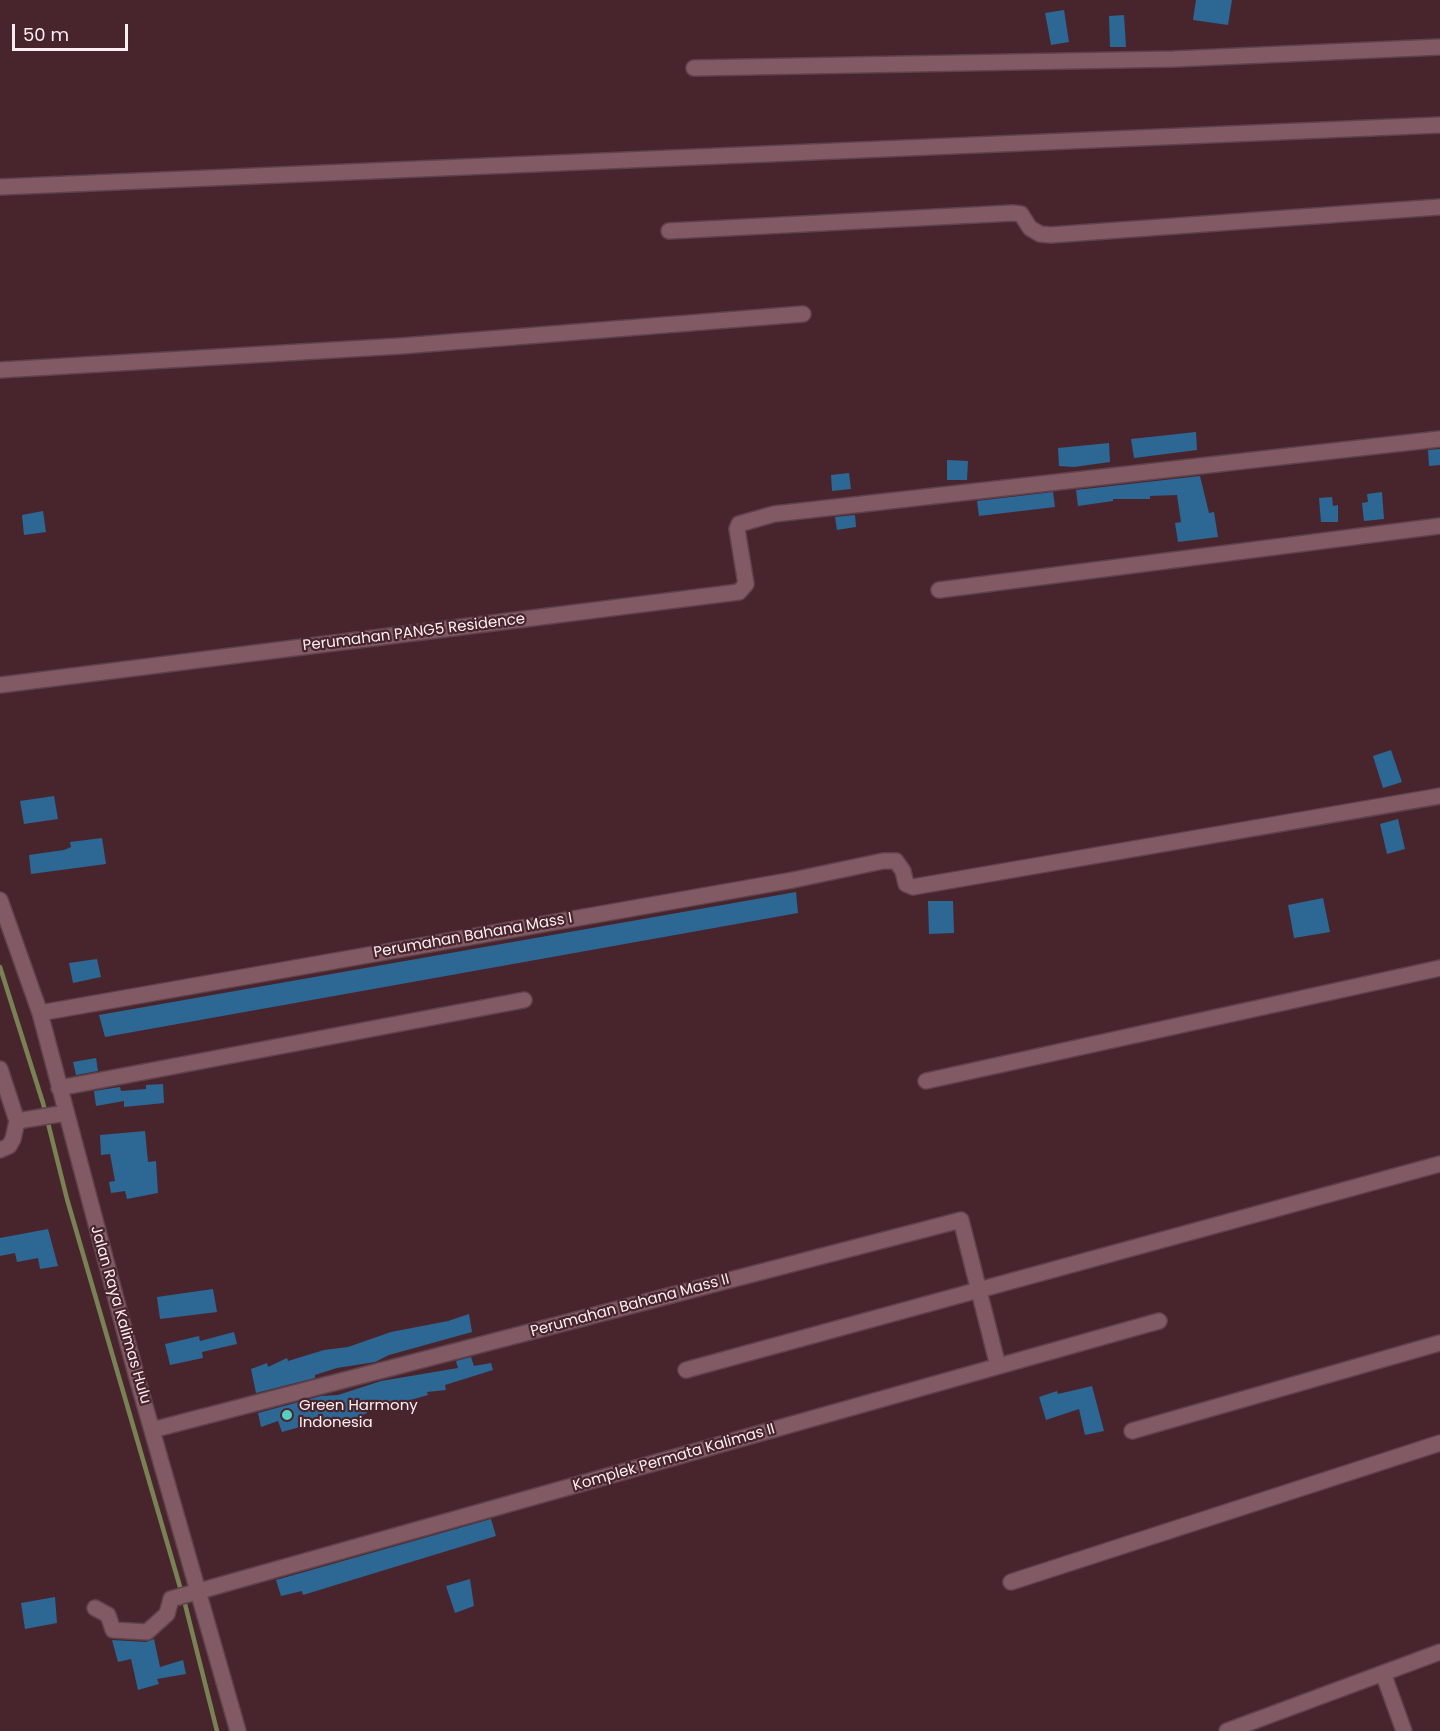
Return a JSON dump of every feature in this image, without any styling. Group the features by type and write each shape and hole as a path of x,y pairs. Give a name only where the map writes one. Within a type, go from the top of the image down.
{"street":[{"path":"694,68 1174,59 1440,47"},
{"path":"0,187 1440,125"},
{"path":"669,231 1013,213 1021,214 1030,228 1040,234 1051,235 1440,207"},
{"path":"0,370 413,345 804,314"},
{"name":"Perumahan PANG5 Residence","path":"0,685 740,592 746,584 737,529 739,524 774,514 1440,440"},
{"path":"939,590 1440,526"},
{"name":"Perumahan Bahana Mass I","path":"40,1013 793,880 883,861 894,860 902,868 906,884 913,887 1440,796"},
{"name":"Jalan Raya Kalimas Hulu","path":"0,900 40,1013 59,1088 53,1116 152,1430 188,1595 238,1731"},
{"path":"926,1081 1440,968"},
{"path":"59,1088 524,1000"},
{"path":"0,1069 17,1121 14,1139 0,1150"},
{"path":"17,1121 53,1116"},
{"path":"686,1370 1440,1164"},
{"name":"Perumahan Bahana Mass II","path":"152,1430 961,1220 998,1366"},
{"name":"Komplek Permata Kalimas II","path":"188,1595 1159,1321"},
{"path":"1132,1431 1440,1343"},
{"path":"1011,1582 1440,1443"},
{"path":"94,1608 108,1615 113,1630 147,1632 166,1614 171,1599 188,1595"},
{"path":"1227,1731 1440,1652"},
{"path":"1383,1673 1404,1731"}],"building":[{"path":"1196,0 1232,0 1228,25 1193,20"},
{"path":"1064,10 1069,42 1051,45 1045,13"},
{"path":"1124,15 1126,47 1110,47 1109,16"},
{"path":"1196,432 1197,450 1134,458 1131,439"},
{"path":"1109,443 1110,462 1074,467 1059,466 1058,448"},
{"path":"1440,449 1440,465 1429,466 1428,450"},
{"path":"947,460 968,461 967,480 947,480"},
{"path":"849,473 851,489 832,491 831,475"},
{"path":"1200,476 1209,513 1214,512 1218,537 1178,542 1175,523 1181,522 1177,495 1150,496 1150,499 1113,499 1113,501 1078,506 1076,490"},
{"path":"1053,492 1055,507 979,516 977,501"},
{"path":"1382,492 1384,519 1364,521 1362,503 1368,502 1367,494"},
{"path":"1332,497 1333,506 1338,505 1338,522 1321,522 1319,498"},
{"path":"43,511 46,532 24,535 22,515"},
{"path":"855,515 856,527 837,530 835,517"},
{"path":"1391,750 1402,782 1383,788 1373,756"},
{"path":"54,796 58,819 24,824 20,801"},
{"path":"1398,819 1405,849 1387,854 1380,824"},
{"path":"102,838 106,864 31,874 29,855 64,850 71,847 70,842"},
{"path":"796,892 798,913 105,1037 99,1015"},
{"path":"1323,898 1330,932 1294,938 1288,905"},
{"path":"928,901 953,901 954,933 929,934"},
{"path":"97,959 101,977 73,983 69,963"},
{"path":"96,1058 98,1071 76,1075 73,1062"},
{"path":"163,1084 164,1103 124,1107 124,1101 96,1106 94,1091 120,1087 121,1091 146,1089 146,1085"},
{"path":"145,1131 148,1162 156,1161 158,1193 127,1199 125,1191 111,1193 109,1182 115,1181 110,1154 101,1155 100,1135"},
{"path":"48,1229 58,1266 40,1269 38,1258 17,1262 15,1253 0,1256 0,1238"},
{"path":"213,1289 217,1312 160,1319 157,1297"},
{"path":"469,1314 472,1332 389,1355 375,1362 337,1368 315,1375 315,1378 256,1393 251,1369 267,1363 268,1367 287,1358 288,1361 324,1350 348,1347 391,1332 448,1321"},
{"path":"234,1332 237,1344 202,1352 203,1358 170,1365 165,1344 199,1336 200,1341"},
{"path":"471,1357 474,1366 491,1363 493,1370 445,1385 446,1390 427,1392 428,1395 389,1406 387,1401 365,1408 367,1413 349,1421 348,1417 329,1423 328,1417 300,1424 300,1427 282,1432 278,1421 261,1427 258,1413 321,1396 338,1395 381,1381 458,1368 456,1361"},
{"path":"1092,1386 1104,1431 1085,1435 1079,1409 1046,1420 1039,1397 1057,1391 1058,1394"},
{"path":"491,1519 496,1536 303,1595 302,1591 281,1596 276,1580"},
{"path":"470,1579 474,1606 455,1613 446,1586"},
{"path":"55,1597 57,1623 25,1629 21,1603"},
{"path":"154,1639 160,1667 183,1660 186,1674 157,1679 159,1684 138,1690 131,1659 118,1662 112,1640 146,1642"}],"waterway":[{"path":"0,967 43,1103 67,1199 185,1604 217,1731"}],"place":[{"name":"Green Harmony Indonesia","path":"287,1415"}]}
